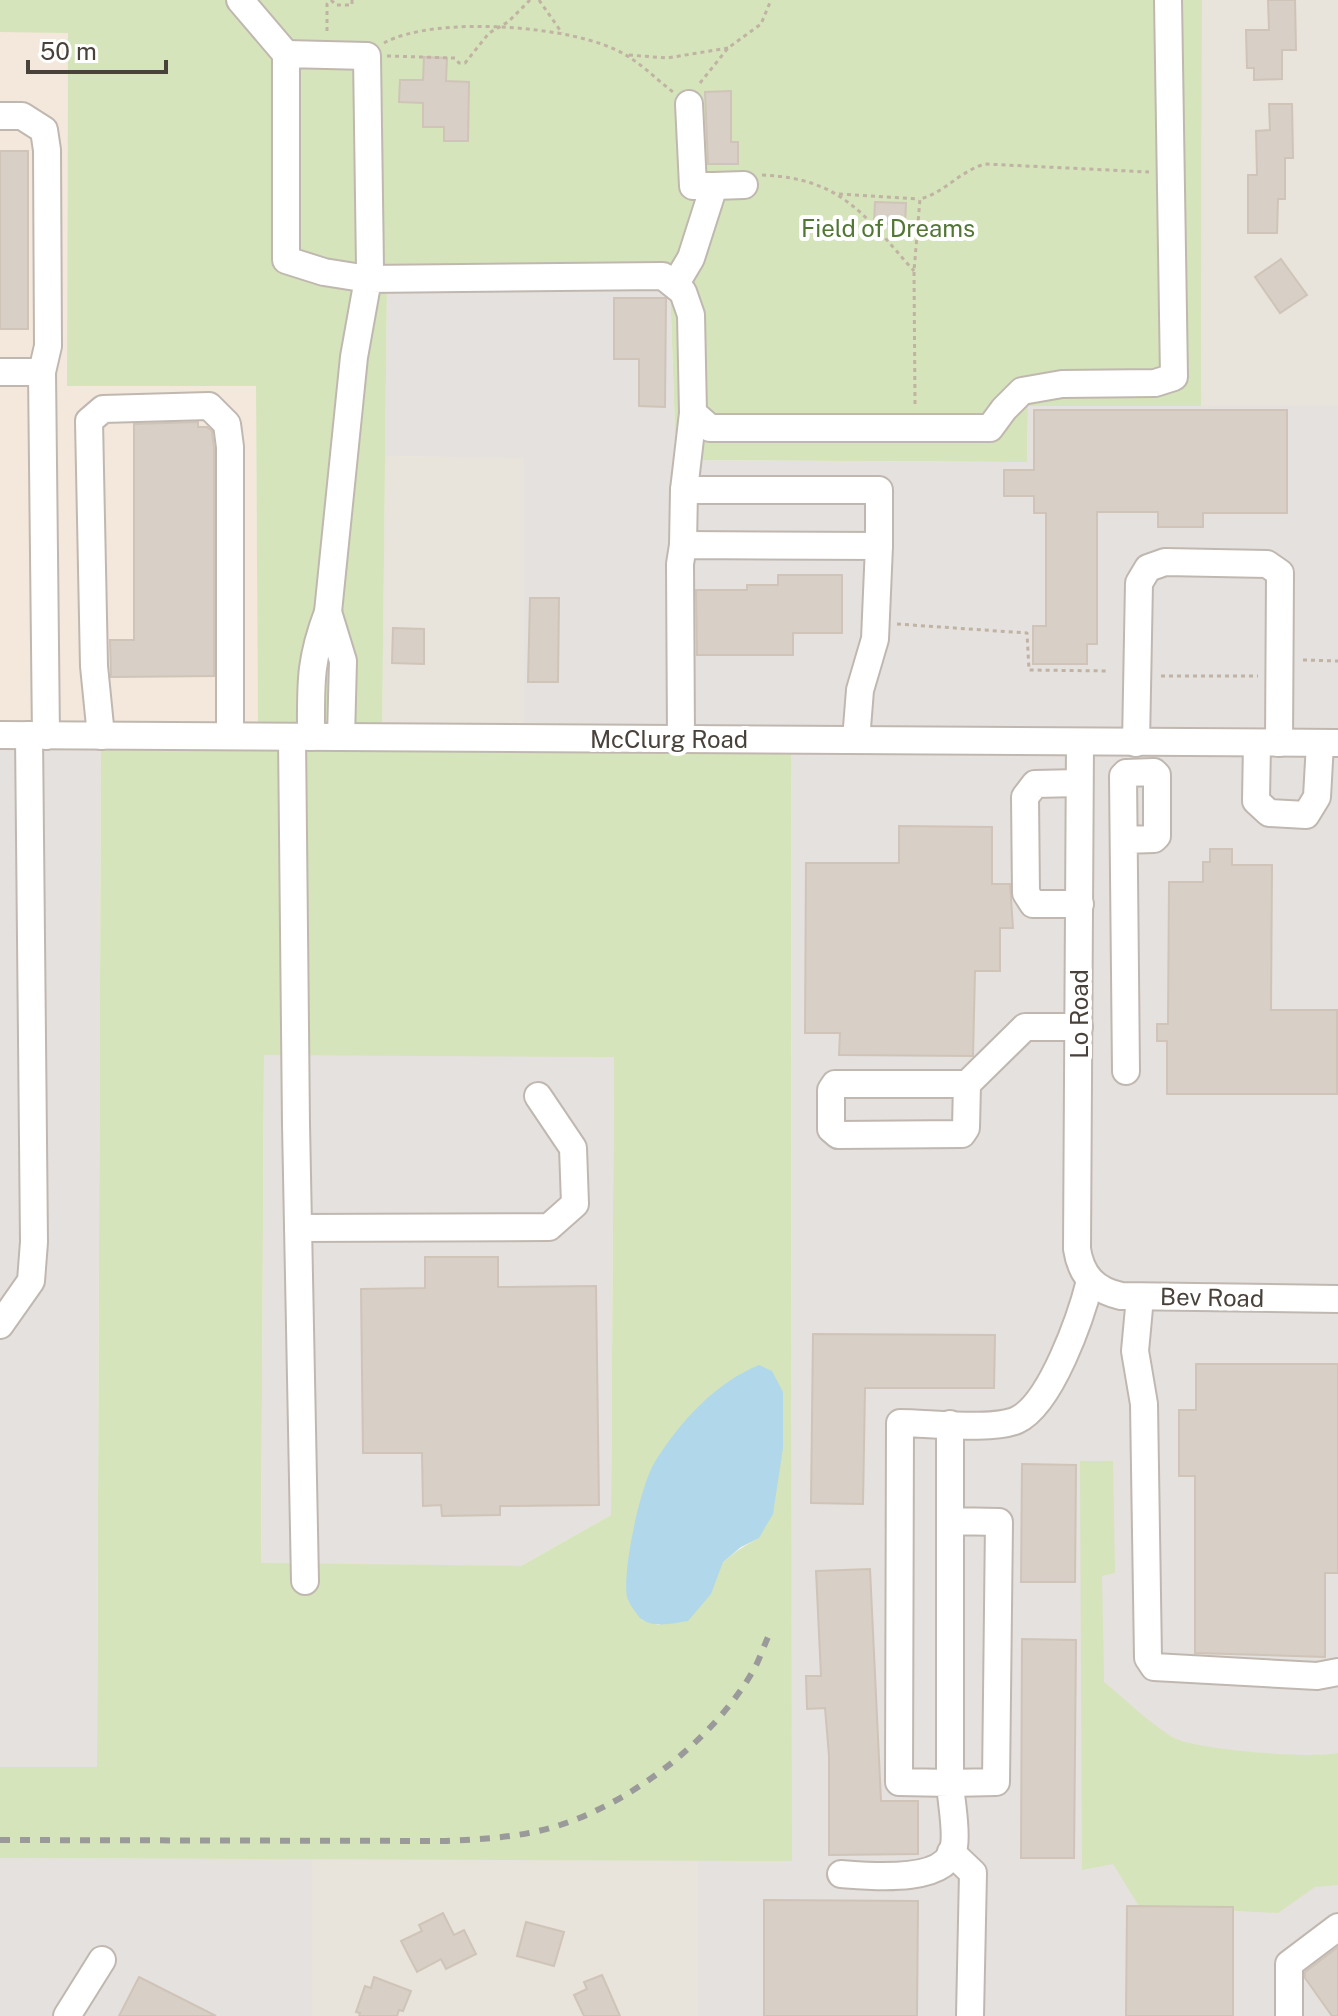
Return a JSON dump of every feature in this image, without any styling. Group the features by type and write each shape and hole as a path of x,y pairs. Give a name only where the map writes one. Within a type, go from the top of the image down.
{"street":[{"path":"240,0 286,54 286,260 324,272 368,279 663,276 683,292 691,315 693,413 680,564 681,739"},
{"path":"693,413 710,428 990,428 1022,391 1062,384 1155,383 1174,377 1168,0"},
{"path":"286,54 367,56 368,279 354,357 328,612 315,646 302,737 298,1228 305,1581"},
{"path":"689,104 693,186 744,185"},
{"path":"0,116 22,116 44,130 47,150 48,346 42,372 34,1242 31,1281 0,1325"},
{"path":"675,285 691,258 714,186"},
{"path":"0,372 42,372"},
{"path":"101,736 94,666 89,421 103,409 209,406 227,424 230,447 230,736"},
{"path":"684,490 879,490 877,622 860,690 856,740"},
{"path":"683,545 879,546"},
{"path":"1136,743 1139,583 1148,568 1165,562 1267,564 1280,573 1268,743 1256,801 1269,813 1306,815 1317,797 1329,743"},
{"path":"328,612 343,661 341,737"},
{"name":"McClurg Road","path":"0,735 1329,743"},
{"name":"Lo Road","path":"1080,743 1077,1249 1080,1266 1090,1281"},
{"path":"1079,783 1035,784 1025,797 1026,893 1033,904 1080,904"},
{"path":"1124,840 1126,1071"},
{"path":"1079,931 1125,932"},
{"path":"967,1084 835,1084 831,1090 831,1129 838,1135 962,1134 966,1128 967,1084 1025,1027 1079,1027"},
{"path":"298,1228 549,1227 575,1204 573,1148 538,1096"},
{"path":"950,1521 999,1522 996,1782 899,1782 900,1423 993,1425 1016,1420 1030,1410 1045,1393 1059,1365 1083,1308 1090,1281"},
{"name":"Bev Road","path":"1090,1281 1109,1293 1140,1297 1338,1299"},
{"path":"1140,1297 1135,1351 1144,1404 1148,1658 1154,1667 1317,1676 1338,1672"},
{"path":"841,1874 898,1877 928,1872 948,1858 954,1846 950,1783 950,1424"},
{"path":"951,1852 973,1873 970,2016"},
{"path":"1289,2016 1289,1964 1338,1927"},
{"path":"67,2016 102,1960"}],"path":[{"path":"328,55 327,12 331,0 336,5 352,5 352,0"},
{"path":"367,56 455,58 459,63 465,63 496,27 508,22 530,0"},
{"path":"539,0 563,34"},
{"path":"367,56 398,35 412,32 496,27 563,34 590,40 625,54 689,104 694,90 728,48 761,24 771,0"},
{"path":"625,54 667,58 728,48"},
{"path":"744,185 747,175 782,175 839,194 920,199 935,195 966,172 985,164 1171,173"},
{"path":"839,194 858,208 914,271"},
{"path":"916,428 914,271 920,199"},
{"path":"877,622 1027,633 1029,670 1108,671"},
{"path":"1302,660 1338,661"},
{"path":"1161,676 1271,676"}],"shaded area":[{"path":"1202,0 1338,0 1338,406 1201,406"},
{"path":"0,32 68,32 67,385 256,386 258,737 0,735"},
{"path":"387,284 670,286 676,460 1027,462 1028,406 1338,406 1338,2016 698,2016 698,1860 792,1860 791,740 524,738 524,458 385,456"},
{"path":"385,456 524,457 524,738 382,737"},
{"path":"0,735 101,736 97,1768 0,1767"},
{"path":"264,1054 614,1056 611,1515 521,1566 261,1564"},
{"path":"0,1858 312,1859 312,2016 0,2016"},
{"path":"312,1859 698,1860 698,2016 312,2016"}],"green space":[{"name":"Field of Dreams","path":"0,0 1202,0 1201,406 1028,406 1027,462 676,460 670,286 387,284 382,737 791,740 792,1861 0,1858 0,1767 97,1767 101,736 258,736 256,386 67,386 68,33 0,32","holes":["264,1055 614,1057 611,1515 521,1566 261,1563","759,1538 718,1566 659,1625 642,1620 628,1600"]},
{"path":"1080,1461 1113,1461 1115,1573 1102,1576 1104,1682 1154,1725 1184,1742 1254,1752 1304,1755 1338,1753 1338,1885 1315,1887 1278,1913 1139,1906 1113,1864 1082,1870"}],"water":[{"path":"759,1365 772,1371 783,1392 783,1448 773,1514 759,1538 741,1547 723,1562 711,1594 688,1621 663,1624 645,1621 629,1603 626,1584 634,1527 650,1471 676,1431 700,1405 728,1382"}],"building":[{"path":"1268,0 1295,0 1296,50 1282,50 1282,79 1254,80 1254,68 1247,68 1246,30 1269,30"},
{"path":"424,57 447,58 446,81 469,82 468,141 444,141 444,127 423,127 423,103 399,102 400,80 423,80"},
{"path":"731,91 731,142 738,142 738,164 708,164 705,92"},
{"path":"1269,104 1292,104 1293,158 1285,158 1285,199 1278,199 1277,233 1248,233 1248,175 1257,175 1256,131 1270,130"},
{"path":"0,151 28,151 28,329 0,329"},
{"path":"875,202 906,203 905,225 874,223"},
{"path":"1281,259 1307,295 1280,313 1255,277"},
{"path":"614,298 666,298 665,407 639,406 639,359 614,359"},
{"path":"1034,410 1287,410 1287,513 1203,513 1203,527 1158,527 1158,512 1097,512 1097,644 1087,644 1087,664 1033,664 1033,626 1046,626 1046,513 1034,513 1034,496 1004,496 1004,470 1034,470"},
{"path":"198,422 198,427 207,427 212,431 214,448 214,676 111,677 110,640 134,640 134,424"},
{"path":"778,575 842,575 842,633 793,633 793,655 697,655 696,590 747,590 747,585 778,585"},
{"path":"530,598 559,598 558,682 528,682"},
{"path":"393,628 424,629 424,664 392,663"},
{"path":"899,826 992,827 992,884 1010,884 1013,928 1000,928 1000,971 975,971 973,1056 839,1055 840,1033 805,1033 806,863 899,863"},
{"path":"1210,849 1232,849 1232,865 1272,865 1271,1010 1337,1010 1337,1094 1167,1094 1167,1041 1157,1041 1157,1024 1168,1024 1169,882 1203,882 1203,862 1210,862"},
{"path":"425,1257 498,1257 498,1287 596,1286 599,1505 500,1506 500,1515 442,1516 441,1505 423,1506 422,1453 363,1453 361,1289 425,1288"},
{"path":"813,1334 995,1335 994,1388 865,1388 863,1504 811,1503"},
{"path":"1196,1364 1338,1364 1338,1573 1325,1573 1325,1657 1195,1653 1195,1476 1179,1476 1179,1410 1196,1410"},
{"path":"1022,1464 1076,1465 1075,1582 1021,1582"},
{"path":"870,1569 881,1801 918,1801 918,1854 829,1855 829,1756 825,1708 807,1709 806,1676 821,1676 816,1571"},
{"path":"1022,1639 1076,1640 1074,1858 1021,1858"},
{"path":"764,1900 918,1901 917,2016 764,2016"},
{"path":"1127,1906 1233,1907 1233,2016 1126,2016"},
{"path":"443,1913 454,1935 464,1930 476,1954 446,1969 441,1959 417,1972 401,1941 422,1931 419,1925"},
{"path":"526,1922 564,1932 554,1966 517,1956"},
{"path":"1338,1947 1338,2016 1332,2016 1305,1978 1305,1972"},
{"path":"602,1975 620,2016 584,2016 574,1995 587,1989 584,1982"},
{"path":"139,1977 216,2016 119,2016"},
{"path":"374,1977 411,1991 403,2011 399,2010 397,2016 359,2016 360,2013 356,2012 365,1986 371,1988"}],"railway":[{"path":"0,1840 446,1841 506,1836 551,1828 620,1798 696,1742 737,1695 755,1667 768,1637"}]}
